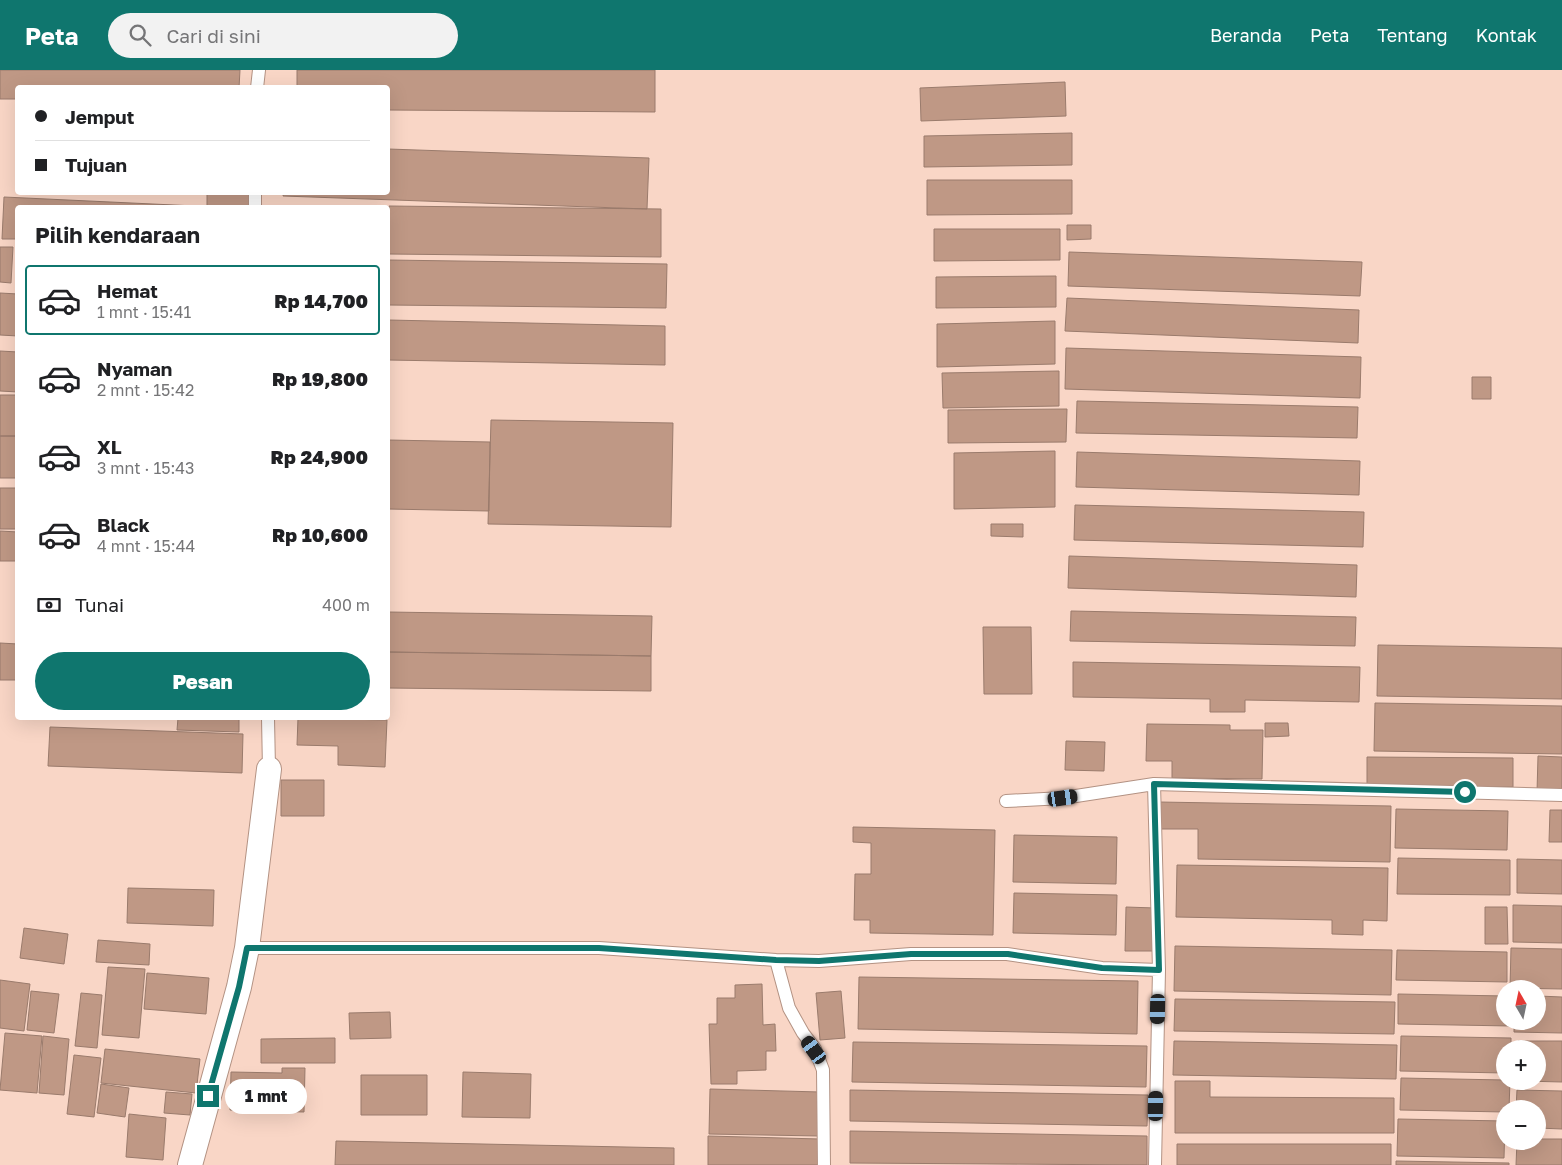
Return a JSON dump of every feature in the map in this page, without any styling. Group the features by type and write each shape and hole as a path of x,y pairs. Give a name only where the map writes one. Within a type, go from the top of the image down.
{"street":[{"path":"190,1165 239,987 247,948 269,769"}],"lane":[{"path":"257,85 259,70"},
{"path":"268,720 269,769"},
{"path":"1154,784 1159,970 1155,1165"},
{"path":"1006,801 1063,798 1154,784 1562,795"},
{"path":"247,948 599,948 776,960 819,961 911,954 1008,954 1102,968 1159,970"},
{"path":"776,960 789,1008 814,1050 823,1070 824,1165"}],"building":[{"path":"0,70 240,70 239,85 15,85 15,99 0,99"},
{"path":"297,70 655,70 655,112 390,110 390,85 297,85"},
{"path":"1065,82 1066,116 921,121 920,88"},
{"path":"1072,133 1072,165 924,167 924,136"},
{"path":"390,149 649,158 647,209 283,196 390,195"},
{"path":"927,180 1072,180 1072,214 927,215"},
{"path":"207,195 250,195 250,205 207,205"},
{"path":"4,197 174,205 15,205 15,239 2,239"},
{"path":"390,206 661,209 661,257 390,254"},
{"path":"1067,225 1091,225 1091,239 1067,240"},
{"path":"934,229 1060,229 1060,260 934,261"},
{"path":"0,247 13,247 11,283 0,282"},
{"path":"1069,252 1362,262 1360,296 1068,286"},
{"path":"390,260 667,264 666,308 390,305"},
{"path":"1056,276 1056,307 936,308 936,277"},
{"path":"0,293 15,294 15,336 0,335"},
{"path":"1067,298 1359,310 1358,343 1065,331"},
{"path":"390,320 665,326 665,365 390,360"},
{"path":"1055,321 1055,364 937,367 937,324"},
{"path":"1066,348 1361,357 1360,398 1065,389"},
{"path":"0,351 15,352 15,392 0,391"},
{"path":"1059,371 1059,406 943,408 942,373"},
{"path":"1472,377 1491,377 1491,399 1472,399"},
{"path":"0,395 15,395 15,436 0,436"},
{"path":"1077,401 1358,407 1357,438 1076,433"},
{"path":"1067,409 1066,442 948,443 948,410"},
{"path":"491,420 673,423 671,527 488,524"},
{"path":"0,436 15,436 15,478 0,478"},
{"path":"390,440 490,442 489,511 390,509"},
{"path":"1055,451 1055,507 954,509 954,453"},
{"path":"1077,452 1360,461 1359,495 1076,487"},
{"path":"0,488 15,488 15,529 0,529"},
{"path":"1075,505 1364,512 1363,547 1074,540"},
{"path":"991,524 1023,524 1023,537 991,536"},
{"path":"0,531 15,532 15,561 0,561"},
{"path":"1069,556 1357,565 1356,597 1068,588"},
{"path":"1071,611 1356,617 1355,646 1070,641"},
{"path":"390,612 652,616 651,656 390,652"},
{"path":"983,627 1031,627 1032,694 984,694"},
{"path":"0,643 15,644 15,680 0,680"},
{"path":"1378,645 1562,648 1562,699 1377,696"},
{"path":"390,652 651,656 651,691 390,688"},
{"path":"1073,662 1360,667 1359,702 1245,700 1245,712 1210,712 1210,699 1073,697"},
{"path":"1375,703 1562,706 1562,754 1374,751"},
{"path":"178,720 239,720 239,732 177,730"},
{"path":"298,720 387,720 385,767 338,765 338,746 297,745"},
{"path":"1265,723 1288,723 1289,736 1265,737"},
{"path":"1147,724 1230,725 1230,730 1263,730 1262,779 1172,778 1172,761 1146,761"},
{"path":"50,727 243,734 242,773 48,766"},
{"path":"1066,741 1105,742 1104,771 1065,770"},
{"path":"1538,756 1562,757 1562,792 1537,792"},
{"path":"1367,757 1513,758 1513,787 1367,786"},
{"path":"281,780 324,780 324,816 281,816"},
{"path":"1159,802 1391,806 1390,862 1198,859 1198,829 1158,829"},
{"path":"1396,809 1508,811 1507,850 1395,848"},
{"path":"1550,810 1562,810 1562,842 1549,842"},
{"path":"853,827 995,830 993,935 870,933 870,920 854,920 855,874 871,874 871,843 853,842"},
{"path":"1014,835 1117,837 1116,884 1013,882"},
{"path":"1398,858 1510,860 1510,895 1397,894"},
{"path":"1517,859 1562,860 1562,894 1517,893"},
{"path":"1177,865 1388,868 1387,921 1363,920 1363,935 1332,934 1332,920 1176,917"},
{"path":"128,888 214,890 213,926 127,923"},
{"path":"1014,893 1117,895 1116,935 1013,933"},
{"path":"1513,905 1562,906 1562,943 1513,942"},
{"path":"1126,907 1155,908 1154,951 1125,951"},
{"path":"1485,907 1507,907 1508,944 1485,944"},
{"path":"24,928 68,934 64,964 20,958"},
{"path":"98,940 150,944 149,965 96,962"},
{"path":"1175,946 1392,950 1391,995 1174,991"},
{"path":"1511,948 1562,949 1562,989 1546,989 1546,980 1510,980"},
{"path":"1397,950 1507,952 1507,980 1496,980 1496,982 1396,980"},
{"path":"108,967 145,969 139,1038 102,1035"},
{"path":"147,973 209,978 206,1014 144,1009"},
{"path":"859,977 1138,981 1137,1034 858,1029"},
{"path":"0,980 30,984 24,1031 0,1028"},
{"path":"762,984 763,1025 775,1024 776,1051 766,1051 766,1070 737,1071 737,1084 711,1084 709,1024 717,1024 717,998 735,998 735,985"},
{"path":"31,991 59,994 54,1033 27,1030"},
{"path":"841,991 845,1038 820,1040 816,993"},
{"path":"81,993 102,995 97,1048 75,1046"},
{"path":"1398,994 1496,996 1496,1026 1398,1024"},
{"path":"1546,996 1562,997 1562,1033 1514,1032 1514,1030 1546,1030"},
{"path":"1175,999 1395,1002 1394,1034 1174,1031"},
{"path":"390,1012 391,1038 350,1039 349,1013"},
{"path":"5,1033 42,1036 37,1093 0,1090"},
{"path":"43,1036 69,1039 64,1095 39,1093"},
{"path":"1401,1036 1511,1038 1511,1040 1496,1040 1496,1073 1400,1071"},
{"path":"335,1038 335,1063 261,1063 261,1039"},
{"path":"1174,1041 1397,1045 1396,1079 1173,1075"},
{"path":"1546,1041 1562,1041 1562,1082 1546,1082"},
{"path":"853,1042 1147,1046 1146,1087 852,1082"},
{"path":"105,1049 200,1059 196,1093 101,1083"},
{"path":"74,1055 101,1058 94,1117 67,1114"},
{"path":"282,1068 305,1068 304,1112 230,1110 231,1072 282,1073"},
{"path":"463,1072 531,1074 530,1118 462,1117"},
{"path":"361,1075 427,1075 427,1115 361,1115"},
{"path":"1401,1078 1496,1080 1496,1090 1510,1090 1509,1100 1496,1100 1496,1112 1400,1110"},
{"path":"1175,1081 1210,1081 1210,1097 1394,1098 1394,1133 1175,1133"},
{"path":"101,1084 129,1088 125,1117 97,1113"},
{"path":"710,1089 820,1092 819,1136 709,1134"},
{"path":"850,1090 1148,1095 1147,1126 850,1121"},
{"path":"1517,1090 1562,1091 1562,1129 1546,1128 1546,1100 1516,1100"},
{"path":"166,1092 192,1094 190,1115 164,1113"},
{"path":"129,1114 166,1118 163,1160 126,1157"},
{"path":"1398,1119 1496,1121 1496,1150 1504,1150 1504,1158 1397,1156"},
{"path":"850,1131 1147,1136 1147,1165 850,1163"},
{"path":"708,1136 820,1139 819,1165 708,1165"},
{"path":"1546,1139 1562,1139 1562,1165 1516,1165 1517,1150 1546,1150"},
{"path":"336,1141 674,1148 674,1165 335,1165"},
{"path":"1177,1144 1391,1144 1391,1165 1177,1165"},
{"path":"1396,1161 1509,1163 1509,1165 1396,1165"}],"route":[{"path":"208,1096 239,987 247,948 599,948 776,960 819,961 911,954 1008,954 1102,968 1159,970 1154,784 1465,792"}]}
